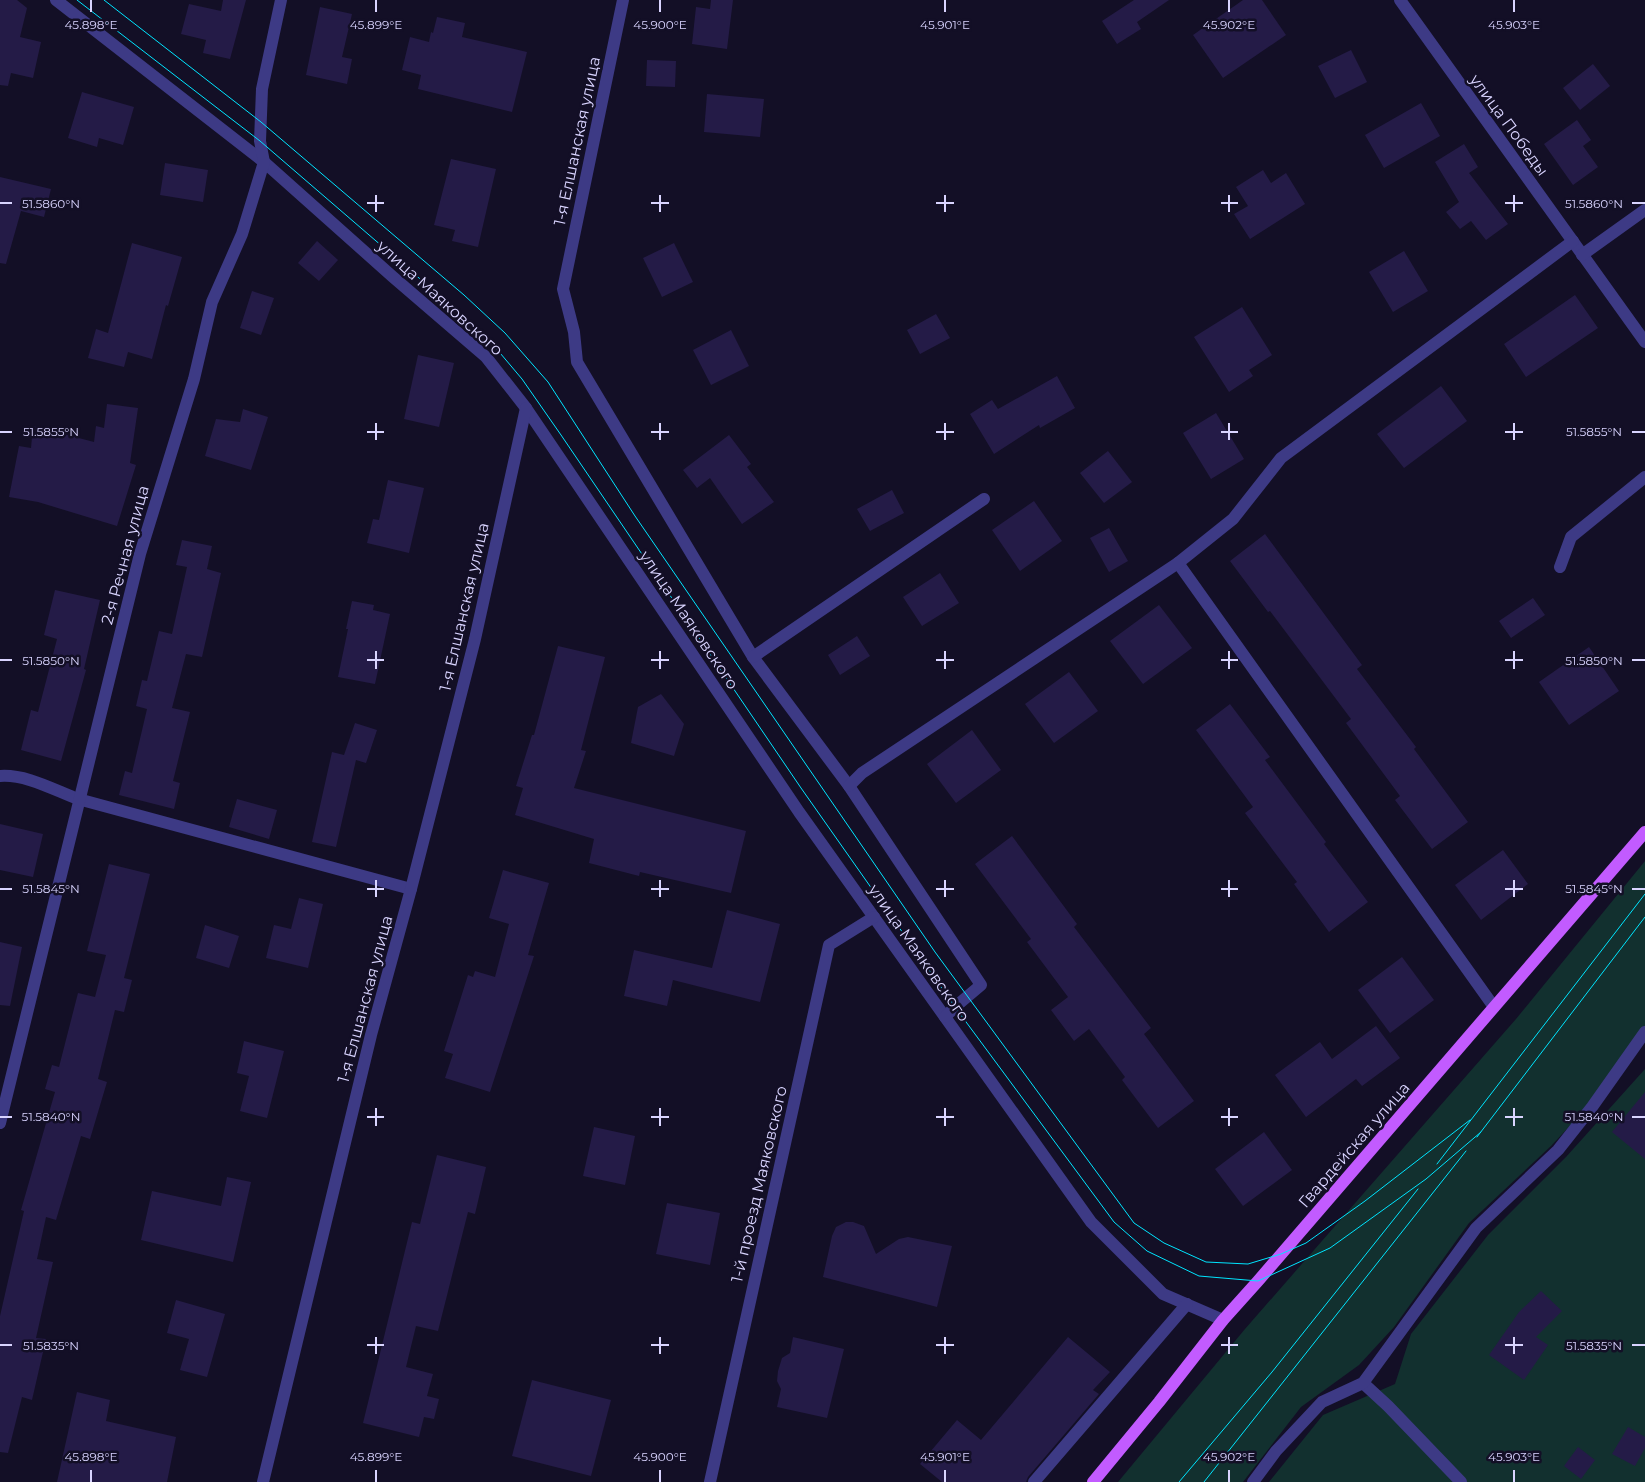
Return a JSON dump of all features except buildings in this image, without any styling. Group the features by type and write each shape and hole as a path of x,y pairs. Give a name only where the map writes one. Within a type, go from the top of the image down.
{"main road":[{"name":"Гвардейская улица","path":"1093,1482 1223,1320 1270,1268 1645,832"}],"street":[{"name":"улица Маяковского","path":"56,0 264,162 486,357 526,408 799,812 1090,1222 1163,1294 1223,1320"},
{"name":"2-я Речная улица","path":"0,1123 140,554 194,379 212,302 242,234 264,162 260,141 262,89 281,0"},
{"name":"1-я Елшанская улица","path":"623,0 563,289 574,332 577,362 753,657"},
{"name":"улица Победы","path":"1400,0 1645,342"},
{"path":"1582,254 1645,210"},
{"path":"849,786 862,774 1178,563 1232,520 1281,458 1573,241"},
{"name":"1-я Елшанская улица","path":"263,1482 371,1035 411,889 475,639 526,408"},
{"path":"1560,567 1571,537 1645,477"},
{"path":"945,1017 981,985 849,786 753,657 984,499"},
{"path":"1178,563 1494,1007"},
{"path":"0,776 10,775 78,800 411,889"},
{"name":"1-й проезд Маяковского","path":"710,1482 829,945 874,917"},
{"path":"1253,1482 1276,1451 1322,1402 1364,1383 1476,1228 1558,1150 1592,1107 1645,1032"},
{"path":"1034,1482 1187,1304"},
{"path":"1364,1383 1461,1482"}],"green space":[{"path":"1645,861 1645,1038 1620,1072 1551,1146 1469,1223 1394,1327 1359,1365 1301,1407 1243,1482 1118,1482 1245,1329 1516,1019"},
{"path":"1645,1069 1645,1482 1269,1482 1323,1415 1395,1384 1411,1334 1488,1235 1566,1157"}],"tram line":[{"path":"77,0 260,141 484,334 522,379 801,788 955,1007 1114,1222 1147,1251 1199,1276 1258,1281 1330,1248 1426,1179 1481,1132"},
{"path":"104,0 261,122 464,295 505,333 548,382 635,516 935,952 1134,1223 1164,1243 1206,1262 1248,1264 1281,1254 1306,1243 1365,1201 1470,1120"},
{"path":"1437,1164 1645,894"},
{"path":"1477,1137 1645,917"},
{"path":"1204,1482 1466,1151"},
{"path":"1179,1482 1272,1372 1418,1189"}]}
